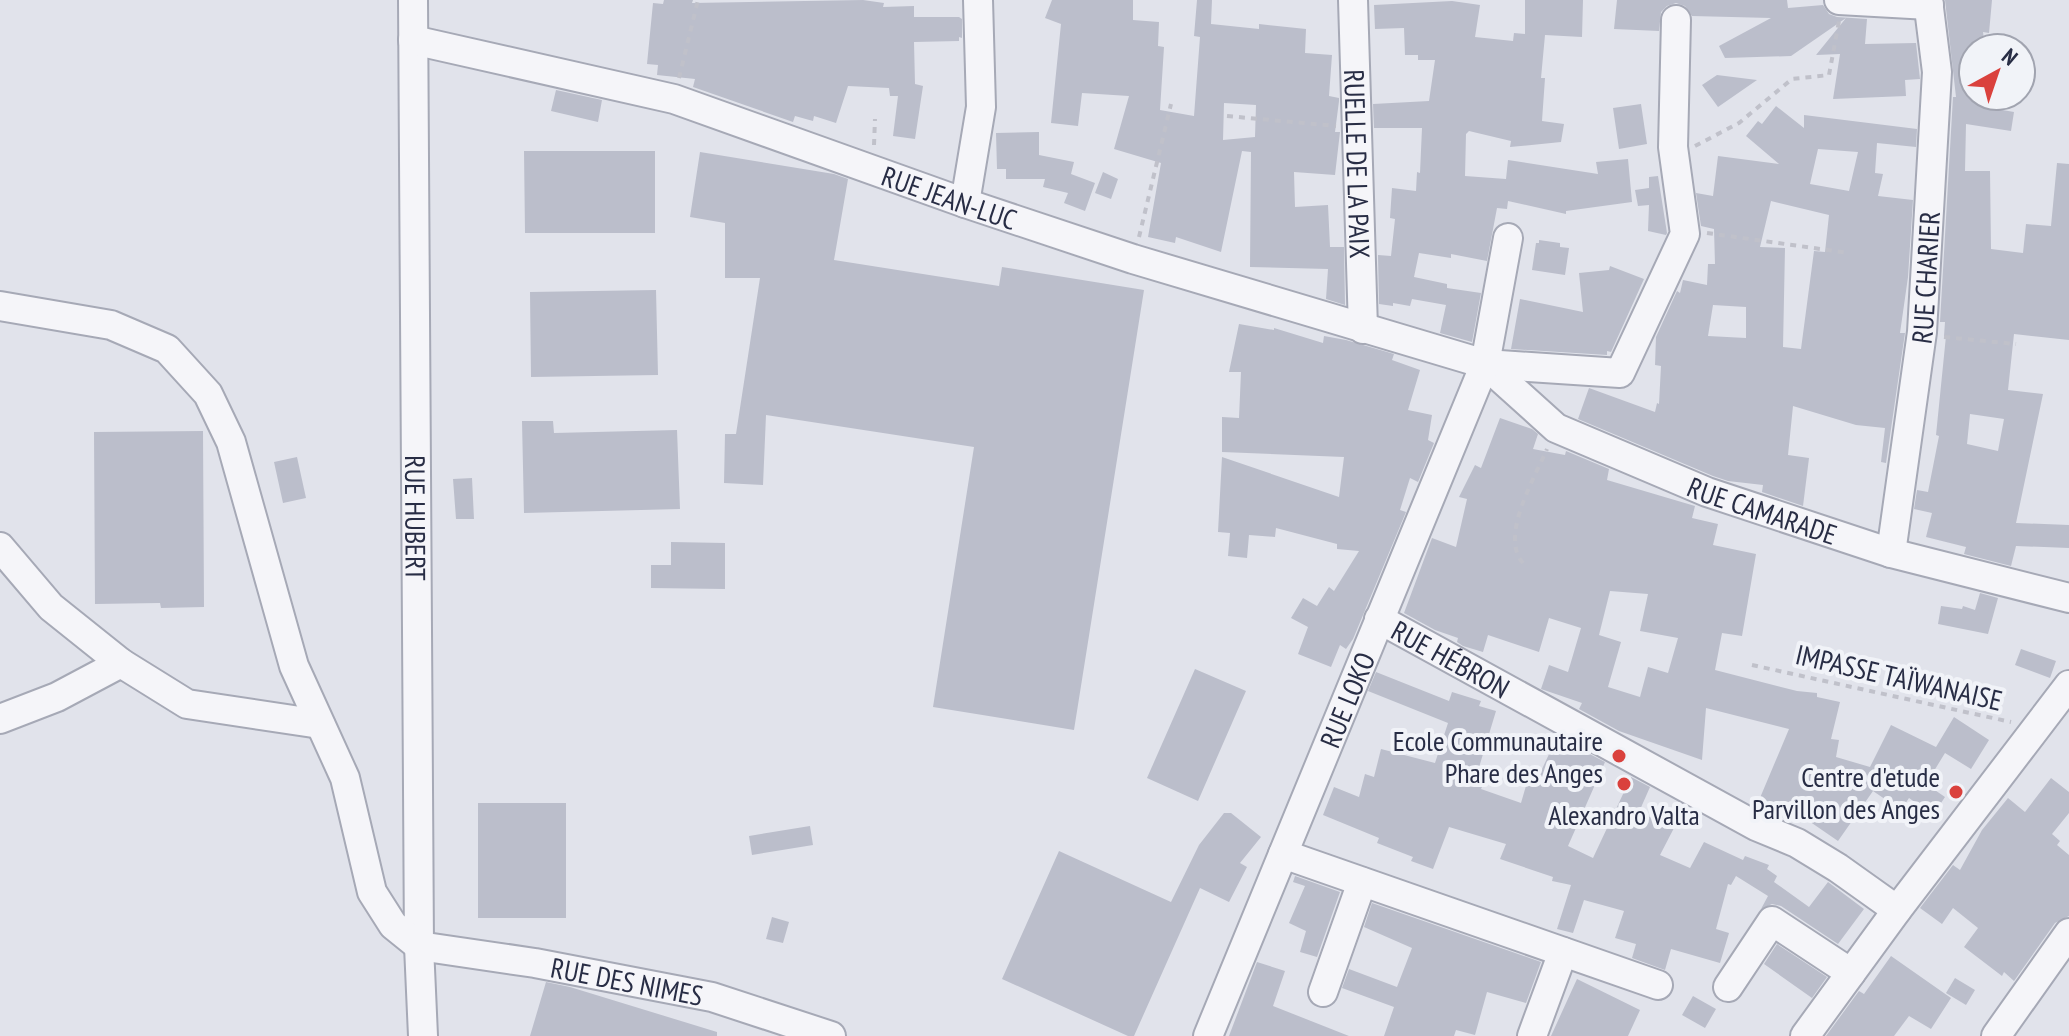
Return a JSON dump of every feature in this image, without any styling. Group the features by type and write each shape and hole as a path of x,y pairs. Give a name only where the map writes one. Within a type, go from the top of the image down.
{"street":[{"name":"RUE HUBERT","path":"413,0 419,946 423,1036"},
{"path":"965,203 981,107 978,0"},
{"name":"RUELLE DE LA PAIX","path":"1353,0 1363,329"},
{"path":"1839,0 1928,3"},
{"name":"RUE CHARIER","path":"1891,553 1922,332 1937,72 1928,3"},
{"path":"1485,364 1620,373 1685,234 1673,147 1676,20"},
{"name":"RUE JEAN-LUC","path":"413,40 674,99 965,203 1133,259 1485,364"},
{"name":"RUE LOKO","path":"1208,1036 1485,364 1508,238"},
{"path":"0,306 111,325 167,349 208,394 231,442 294,666 345,778 372,892 393,925 419,946"},
{"name":"RUE CAMARADE","path":"1485,364 1556,428 1707,492 1891,553 2069,598"},
{"path":"0,547 51,607 121,663 187,704 320,724"},
{"name":"RUE HÉBRON","path":"1379,619 1756,826 1797,843 1897,910"},
{"path":"0,719 57,697 121,663"},
{"path":"1805,1036 2069,685"},
{"path":"1283,854 1658,985"},
{"path":"1323,992 1362,882"},
{"path":"1728,987 1772,921 1851,973"},
{"path":"1996,1036 2069,933"},
{"name":"RUE DES NIMES","path":"419,946 535,963 712,997 831,1036"},
{"path":"1532,1036 1563,952"}],"path":[{"path":"674,99 698,0"},
{"path":"1673,147 1694,147 1739,123 1792,79 1829,75 1839,0"},
{"path":"1133,259 1171,104"},
{"path":"1227,116 1358,128"},
{"path":"1685,234 1706,233 1849,253"},
{"path":"1922,332 2016,344"},
{"path":"1523,563 1517,556 1515,546 1518,518 1556,428"},
{"name":"IMPASSE TAÏWANAISE","path":"1752,665 2037,728"}],"building":[{"path":"664,0 693,0 692,3 863,0 884,3 883,7 914,6 914,17 962,19 962,38 959,37 959,41 914,42 915,84 923,86 915,139 893,136 898,96 890,96 889,88 848,86 836,123 814,116 813,121 795,116 793,122 693,87 695,79 657,75 658,65 647,64 653,3 663,4"},
{"path":"1052,0 1133,0 1133,20 1159,22 1158,46 1164,47 1160,110 1194,116 1200,37 1194,36 1197,0 1212,0 1211,24 1259,29 1259,24 1306,29 1305,53 1332,55 1329,96 1339,98 1335,132 1340,132 1335,175 1294,172 1295,207 1328,205 1330,247 1344,247 1345,305 1326,299 1328,269 1250,267 1251,152 1242,151 1221,252 1176,237 1175,243 1148,237 1161,163 1114,149 1129,96 1082,93 1078,126 1051,123 1061,24 1045,18","holes":["1224,103 1256,105 1255,137 1223,140"]},
{"path":"1525,0 1583,0 1582,37 1545,35 1541,78 1545,78 1542,121 1564,124 1561,142 1510,147 1511,141 1469,131 1466,134 1465,176 1506,179 1508,160 1598,174 1596,162 1628,159 1632,202 1566,211 1566,214 1508,201 1507,209 1497,208 1487,261 1451,254 1451,258 1419,253 1414,277 1447,284 1447,288 1481,293 1472,342 1440,333 1446,305 1412,299 1410,306 1379,304 1378,255 1391,256 1395,219 1390,218 1392,188 1416,191 1422,128 1374,128 1373,104 1429,101 1435,60 1418,60 1418,55 1405,55 1404,28 1375,29 1374,5 1452,1 1480,5 1475,37 1513,41 1514,33 1525,34"},
{"path":"1617,0 1787,0 1788,8 1823,5 1829,14 1837,17 1867,19 1865,44 1916,43 1920,79 1905,80 1906,96 1833,99 1840,54 1816,55 1846,18 1791,56 1725,58 1719,46 1771,18 1692,16 1685,6 1676,3 1661,12 1659,31 1614,29"},
{"path":"1945,0 1992,0 1989,32 1957,32 1957,112 2014,112 2011,131 1966,124 1965,171 1990,171 1991,249 2023,253 2026,224 2051,226 2057,163 2069,164 2069,340 2014,334 2008,390 2043,394 2016,523 2069,525 2069,548 2016,546 2011,566 1964,554 1966,547 1926,537 1932,513 1914,509 1917,490 1928,492 1939,436 1936,435 1946,336 1945,322 1940,322 1953,97 1956,97","holes":["1970,414 2004,419 1998,451 1967,444"]},
{"path":"1717,75 1757,80 1718,107 1702,85"},
{"path":"556,90 602,100 598,122 551,111"},
{"path":"1641,104 1647,144 1619,149 1613,108"},
{"path":"1776,106 1804,128 1804,115 1917,129 1916,147 1877,143 1875,173 1883,174 1878,196 1913,200 1908,277 1900,333 1905,333 1886,463 1881,462 1885,428 1856,425 1793,406 1788,455 1809,458 1803,506 1762,492 1763,485 1713,476 1578,419 1589,388 1655,412 1659,404 1661,366 1655,365 1656,337 1677,291 1680,293 1683,280 1707,285 1708,264 1715,264 1714,229 1701,226 1696,193 1713,196 1718,156 1779,164 1746,136 1758,121 1762,124","holes":["1818,149 1858,152 1849,191 1810,184","1771,201 1829,215 1825,252 1814,251 1801,349 1783,347 1785,248 1760,247","1713,305 1746,307 1746,338 1708,336"]},
{"path":"1039,132 1039,155 1074,162 1071,174 1095,183 1085,211 1064,203 1068,193 1043,187 1045,179 1006,179 1006,169 997,169 996,133"},
{"path":"524,151 655,151 655,233 525,233"},
{"path":"700,152 834,174 848,179 834,260 999,286 1002,267 1144,290 1074,730 933,707 974,447 766,415 763,485 724,483 725,434 736,434 760,278 725,278 725,223 690,217"},
{"path":"1103,172 1118,179 1111,199 1095,193"},
{"path":"1658,176 1666,235 1648,231 1649,205 1638,206 1635,190 1649,188 1649,177"},
{"path":"1539,240 1560,243 1560,247 1569,248 1565,275 1532,270"},
{"path":"1610,266 1644,279 1611,352 1607,351 1607,355 1511,349 1520,299 1583,312 1579,273 1609,270"},
{"path":"656,290 658,375 531,377 530,292"},
{"path":"1239,324 1274,328 1323,343 1324,336 1346,340 1394,354 1392,360 1420,370 1408,410 1432,415 1428,440 1434,443 1418,482 1410,478 1400,510 1406,512 1353,639 1346,649 1340,645 1331,667 1298,654 1308,627 1291,618 1303,598 1317,606 1329,587 1334,591 1359,551 1337,549 1337,544 1276,528 1275,537 1249,535 1247,558 1228,556 1230,533 1218,532 1222,457 1339,497 1344,457 1222,452 1222,417 1239,418 1241,372 1229,372"},
{"path":"1500,418 1538,434 1533,449 1565,455 1566,451 1609,469 1607,480 1695,506 1692,518 1718,524 1713,545 1756,554 1742,636 1722,633 1715,670 1797,691 1817,693 1817,697 1840,702 1831,739 1839,740 1836,757 1870,767 1891,725 1936,747 1954,717 1989,740 1971,769 1945,753 1926,784 1945,797 1933,815 1909,798 1901,810 1873,791 1838,841 1790,808 1785,819 1757,805 1789,729 1706,708 1702,760 1619,731 1579,709 1582,703 1541,689 1549,665 1568,672 1581,628 1549,618 1539,652 1488,635 1483,652 1463,646 1457,642 1458,638 1435,630 1404,613 1432,538 1456,547 1467,499 1459,497 1475,465 1481,468","holes":["1610,591 1648,594 1640,631 1678,638 1668,673 1648,667 1640,697 1608,687 1621,642 1599,635"]},
{"path":"522,421 553,421 554,433 677,430 680,509 524,513"},
{"path":"203,431 204,607 161,608 160,603 95,604 94,432"},
{"path":"297,457 306,498 283,503 274,462"},
{"path":"472,478 474,519 456,519 453,479"},
{"path":"671,542 725,543 725,589 651,588 651,565 671,565"},
{"path":"1980,593 1998,598 1988,634 1938,624 1941,606 1962,609 1963,606 1975,610"},
{"path":"2021,649 2056,661 2050,678 2015,665"},
{"path":"1195,669 1246,691 1198,801 1147,778"},
{"path":"1376,672 1449,701 1452,692 1481,701 1479,706 1496,711 1474,784 1481,789 1521,803 1528,779 1536,782 1557,737 1605,762 1568,846 1593,858 1631,777 1650,787 1639,812 1674,828 1660,855 1690,868 1704,842 1743,860 1745,856 1769,865 1767,869 1777,876 1774,882 1809,907 1828,882 1864,909 1838,944 1781,906 1772,904 1761,909 1768,896 1736,876 1731,885 1728,884 1716,929 1729,933 1720,963 1671,949 1665,970 1632,958 1636,944 1615,938 1624,911 1584,900 1573,933 1557,929 1571,885 1552,881 1553,877 1500,859 1506,844 1449,827 1433,869 1411,861 1413,857 1377,843 1379,838 1323,815 1334,787 1359,797 1365,774 1374,777 1381,749 1435,763 1448,723 1368,691"},
{"path":"2051,778 2069,792 2069,813 2052,834 2060,841 2057,845 2069,855 2069,916 2055,923 2014,981 2004,972 2002,976 1964,947 1978,928 1953,908 1942,924 1920,908 1953,865 1960,870 1982,830 2008,798 2025,812"},
{"path":"478,803 566,803 566,918 478,918"},
{"path":"1224,813 1231,813 1261,837 1240,863 1247,867 1229,902 1200,888 1134,1036 1002,979 1059,851 1171,902 1199,845"},
{"path":"810,826 813,845 752,855 749,836"},
{"path":"1295,876 1340,892 1317,957 1300,952 1306,931 1289,923 1305,886 1293,882"},
{"path":"1372,903 1541,962 1526,1003 1487,992 1475,1035 1456,1030 1454,1036 1384,1036 1394,1007 1342,988 1349,969 1397,987 1412,948 1364,927"},
{"path":"772,917 789,922 783,943 766,939"},
{"path":"1777,944 1827,977 1812,998 1764,964"},
{"path":"1891,956 1951,998 1931,1029 1909,1016 1894,1036 1826,1036 1859,991 1864,994"},
{"path":"1257,962 1285,971 1273,1006 1349,1036 1229,1036"},
{"path":"1955,978 1975,990 1966,1005 1946,993"},
{"path":"1577,979 1640,1010 1628,1036 1551,1036"},
{"path":"546,982 717,1032 717,1036 530,1036"},
{"path":"1693,996 1716,1009 1705,1028 1682,1015"}],"place":[{"name":"Ecole Communautaire Phare des Anges","path":"1619,756"},
{"name":"Alexandro Valta","path":"1624,784"},
{"name":"Centre d'etude Parvillon des Anges","path":"1956,792"}]}
